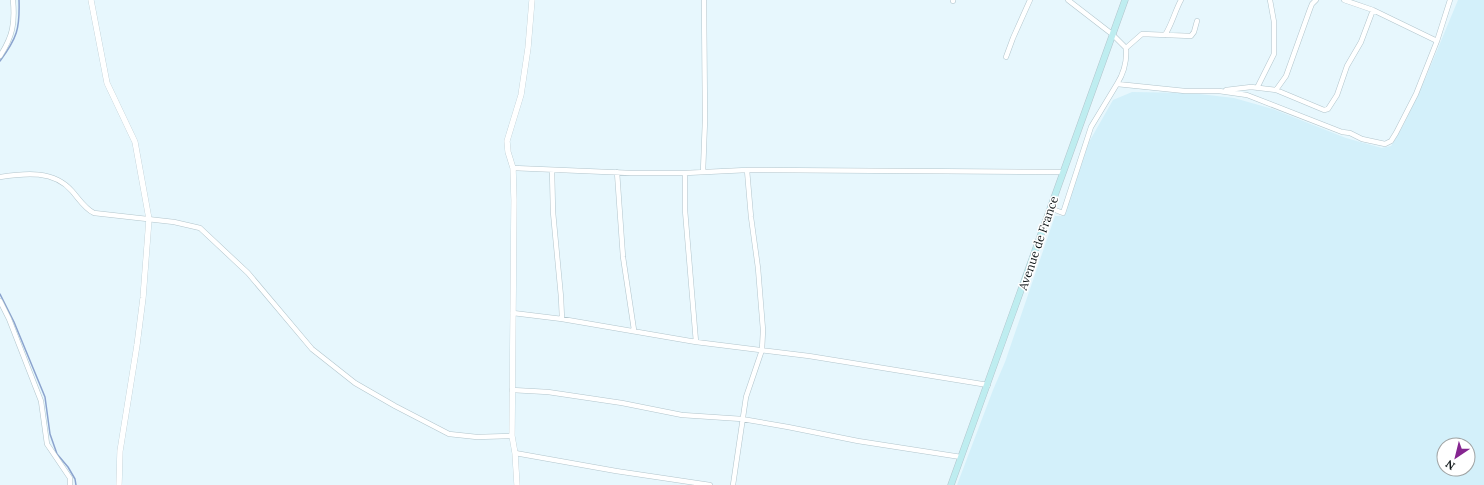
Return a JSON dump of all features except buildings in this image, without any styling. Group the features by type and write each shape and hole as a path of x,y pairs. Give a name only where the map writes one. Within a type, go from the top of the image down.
{"main road":[{"name":"Avenue de France","path":"951,485 1125,0"}],"street":[{"path":"0,56 11,38 13,0"},
{"path":"91,0 107,83 135,142 149,219 138,345 120,451 119,485"},
{"path":"517,485 515,453 512,436 514,235 513,168 508,152 507,141 521,95 528,48 532,0"},
{"path":"702,172 705,120 704,0"},
{"path":"1006,57 1030,0"},
{"path":"1050,208 1063,213 1091,127 1121,78 1127,58 1126,48 1112,34 1068,0"},
{"path":"1165,35 1171,26 1181,0"},
{"path":"1256,88 1274,54 1274,22 1270,0"},
{"path":"1276,90 1286,76 1310,9 1316,0"},
{"path":"1344,0 1362,5 1437,41"},
{"path":"1362,5 1365,0"},
{"path":"1219,90 1247,95 1342,132 1350,133 1369,141 1385,144 1390,141 1396,133 1416,94 1437,41 1450,0"},
{"path":"1117,84 1185,91 1251,87 1276,90 1324,110 1328,109 1337,95 1347,66 1361,42 1373,10"},
{"path":"1126,48 1142,34 1191,36 1194,32 1197,21"},
{"path":"513,168 685,173 747,170 1063,172"},
{"path":"552,170 553,212 561,290 562,319"},
{"path":"733,485 747,394 762,350 763,327 747,170"},
{"path":"617,172 623,257 634,330"},
{"path":"685,173 685,210 696,342"},
{"path":"0,177 16,174 38,174 51,176 65,183 91,211 196,226 204,230 248,273 312,349 358,384 395,406 449,434 512,436"},
{"path":"0,300 41,401 47,444 70,478 70,485"},
{"path":"513,313 562,319 634,330 696,342 762,350 988,385"},
{"path":"512,390 548,392 622,403 678,414 742,419 858,441 961,456"},
{"path":"515,453 616,471 710,485"}],"shaded area":[{"path":"1458,0 1484,0 1484,485 957,485 1005,362 1055,216 1064,216 1089,142 1113,100 1132,92 1191,93 1234,98 1273,109 1346,138 1382,148 1391,146 1404,124 1426,77"}],"waterway":[{"path":"0,61 10,46 16,33 19,19 19,0"},
{"path":"0,294 14,322 45,397 50,434 57,454 68,467 75,479 76,485"}]}
